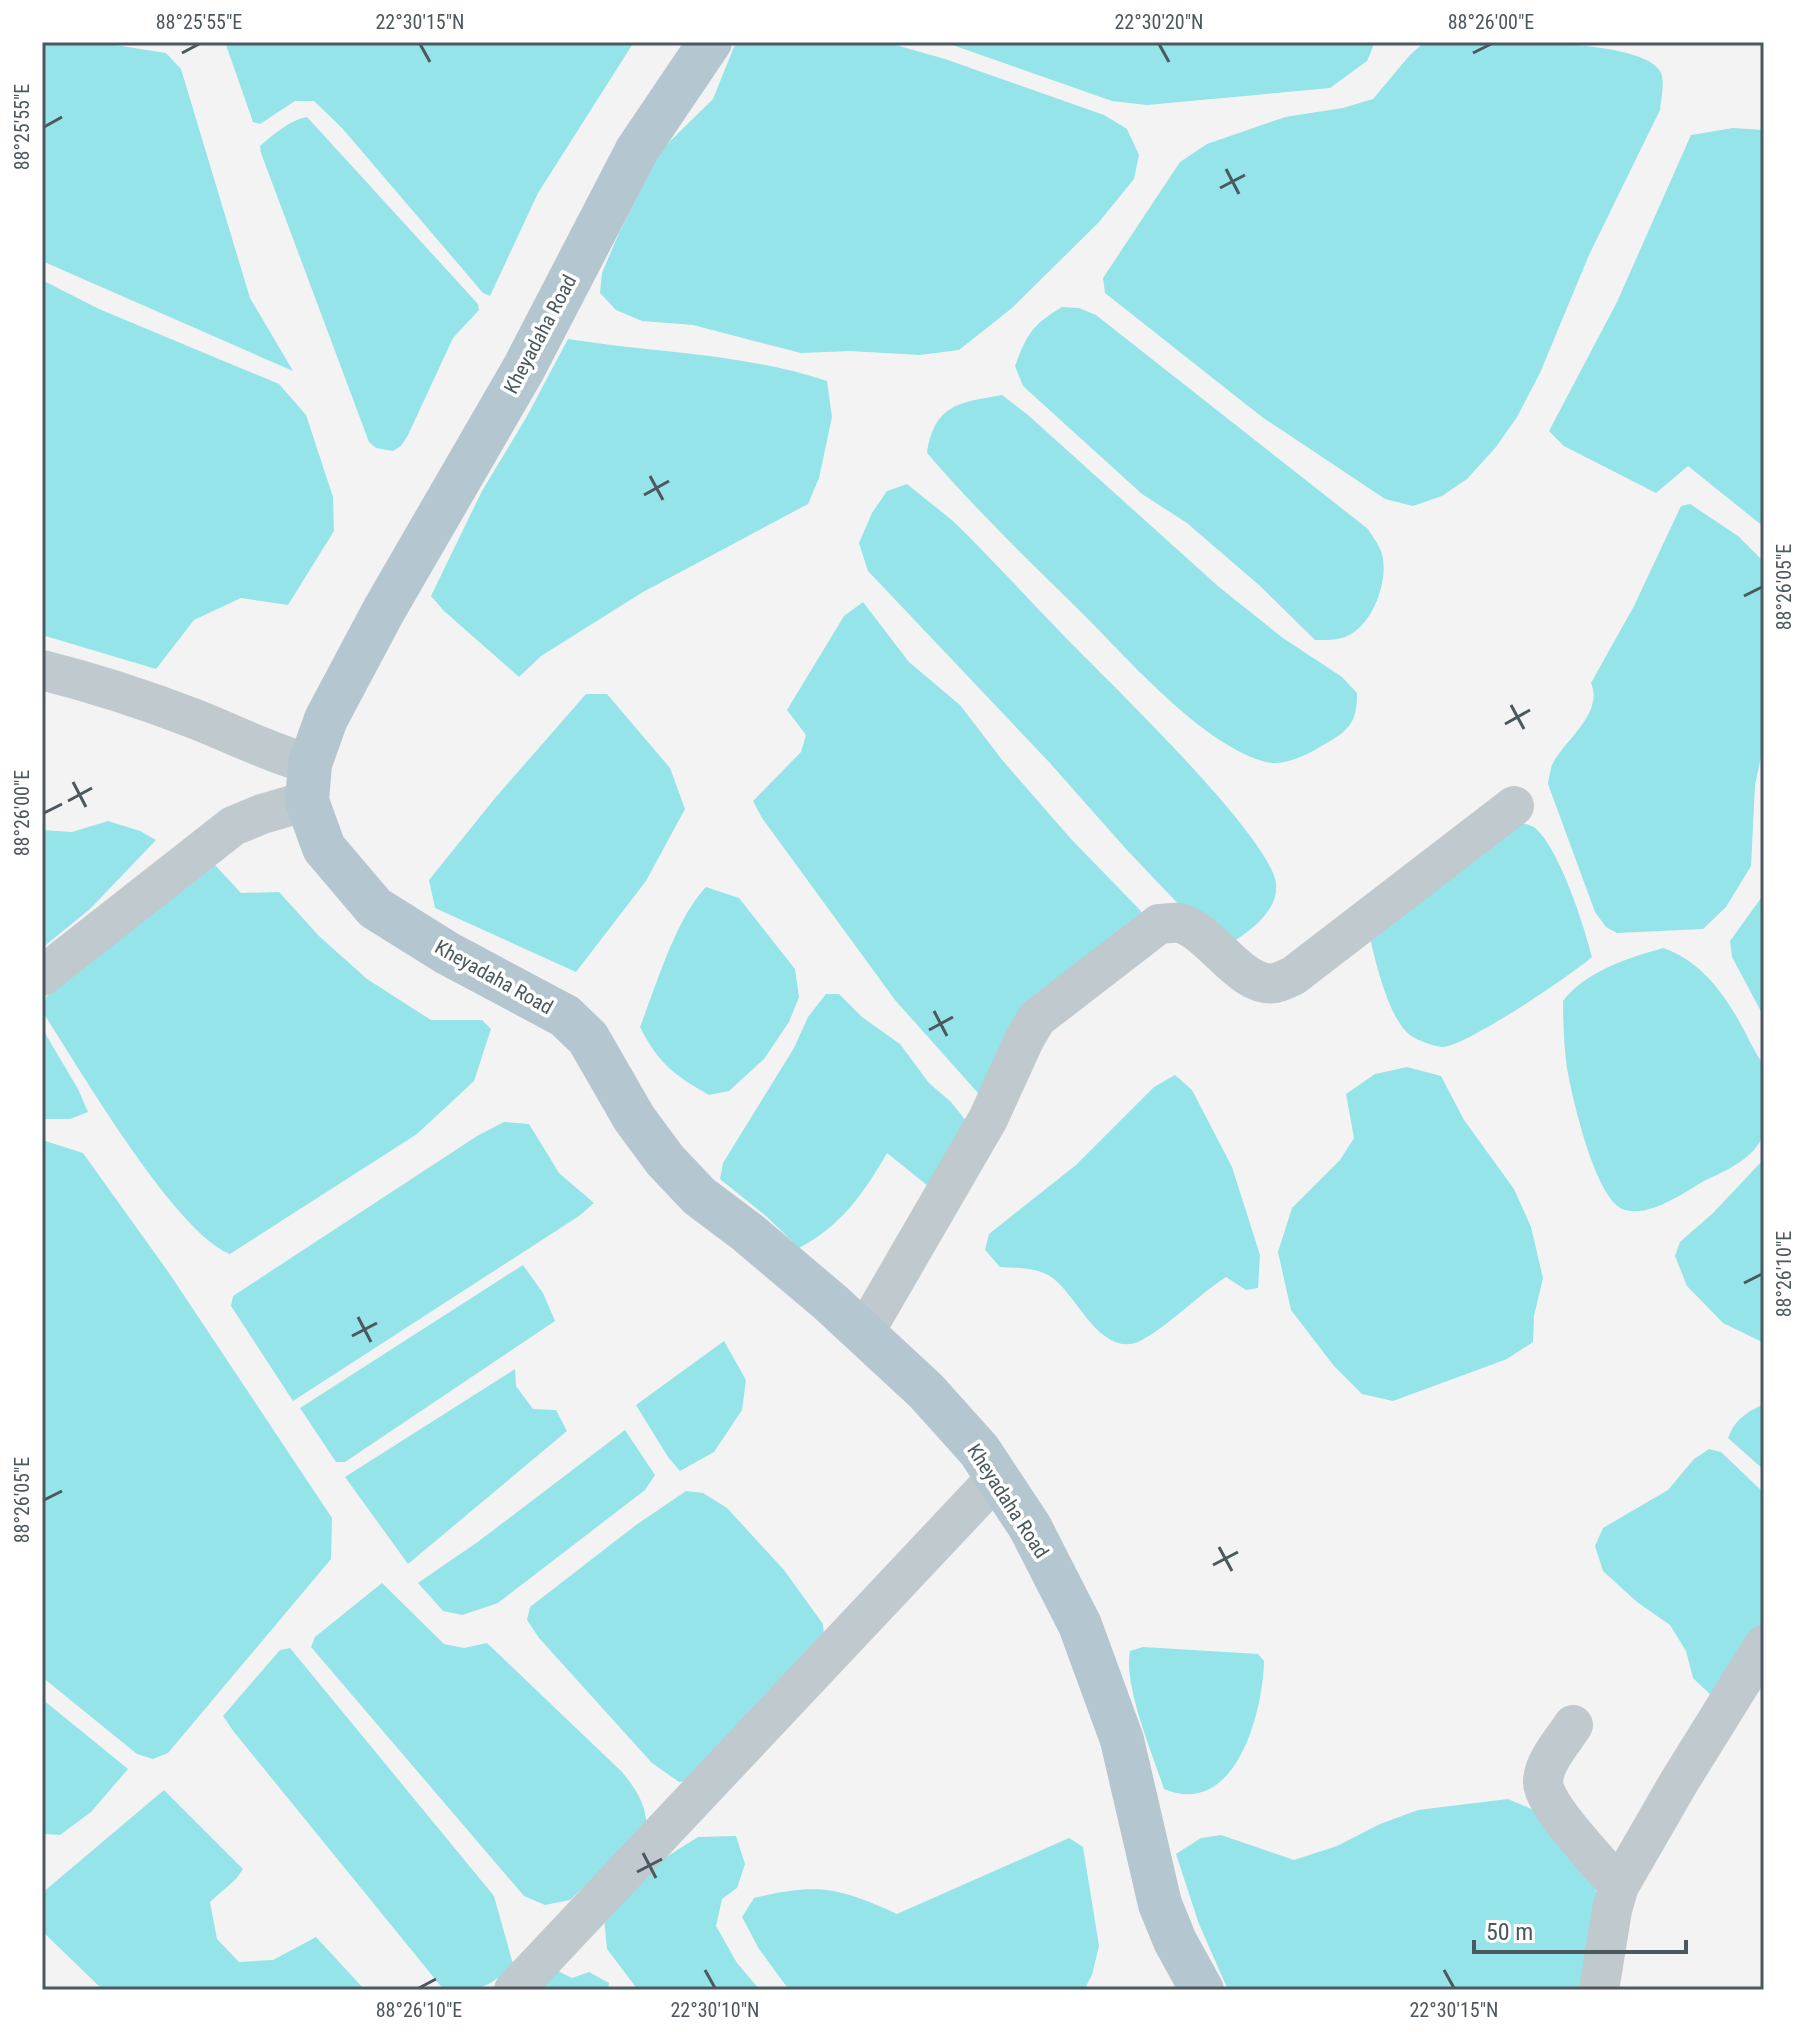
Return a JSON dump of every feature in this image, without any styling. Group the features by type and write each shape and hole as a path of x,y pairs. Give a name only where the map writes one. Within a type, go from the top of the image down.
{"main road":[{"name":"Kheyadaha Road","path":"710,42 637,150 524,368 384,610 326,719 284,782 324,848 375,908 447,953 565,1016 588,1038 634,1118 699,1196 747,1232 864,1333 926,1391 979,1450 1030,1527 1080,1625 1122,1740 1160,1904 1175,1941 1202,1990"}],"street":[{"path":"42,670 151,703 284,782 233,826 42,976"},
{"path":"864,1333 988,1119 1037,1018 1159,924 1177,922 1194,930 1263,983 1275,983 1293,976 1514,806"},
{"path":"514,1990 997,1477"},
{"path":"1599,1990 1619,1886 1764,1645"},
{"path":"1573,1725 1548,1764 1543,1780 1544,1792 1555,1810 1619,1886"}],"water":[{"path":"42,42 96,42 166,53 181,69 250,298 293,371 42,261"},
{"path":"225,42 634,42 538,193 490,296 483,293 342,128 314,101 295,101 260,124 253,122"},
{"path":"736,42 885,42 945,59 1104,115 1127,129 1139,155 1134,179 1099,222 1012,308 959,350 920,355 850,351 801,353 693,325 642,321 616,310 600,293 602,273 661,150 713,99"},
{"path":"944,42 1375,42 1367,61 1330,88 1147,105 1112,101"},
{"path":"1518,42 1624,52 1648,61 1661,73 1663,86 1660,110 1589,255 1540,373 1517,417 1496,447 1467,479 1442,496 1413,506 1385,499 1262,417 1105,293 1103,278 1180,162 1207,144 1285,117 1343,108 1373,99 1409,56 1421,45"},
{"path":"307,117 478,304 479,310 453,338 408,435 401,446 393,451 376,448 369,442 261,153 260,146 277,132"},
{"path":"1733,128 1764,130 1764,527 1688,466 1656,493 1564,446 1549,431 1617,302 1691,135"},
{"path":"42,280 99,309 279,384 306,415 333,497 334,531 288,605 241,598 194,620 156,669 42,635"},
{"path":"1062,307 1079,308 1096,315 1368,529 1381,551 1383,573 1378,597 1360,627 1342,638 1315,640 1260,586 1187,523 1142,494 1023,386 1015,366 1023,346 1037,325"},
{"path":"568,339 731,359 827,381 832,417 819,478 808,504 643,592 541,656 519,677 431,596 482,491"},
{"path":"1002,395 1219,587 1283,638 1342,677 1357,693 1356,711 1346,729 1334,739 1295,759 1278,763 1262,761 1214,736 1144,676 927,453 936,424 943,415 961,404"},
{"path":"907,484 954,522 983,551 1185,760 1247,832 1268,862 1276,884 1276,894 1262,919 1231,943 1205,932 868,571 859,543 872,513 887,491"},
{"path":"1690,504 1738,536 1764,562 1764,743 1755,785 1751,866 1726,907 1703,929 1617,933 1606,927 1595,912 1548,784 1552,765 1588,716 1594,694 1591,683 1634,606 1681,506"},
{"path":"863,602 909,662 960,705 1003,761 1072,840 1140,910 1151,933 1059,985 986,1102 895,1000 762,818 753,801 801,752 806,735 787,710 844,616"},
{"path":"586,694 607,694 670,768 685,809 646,881 576,972 435,908 429,880"},
{"path":"108,821 140,831 156,840 90,909 42,948 42,830 72,832"},
{"path":"1516,822 1534,827 1552,851 1577,907 1592,957 1542,993 1474,1035 1443,1047 1419,1040 1404,1029 1389,1002 1367,924"},
{"path":"214,864 241,893 279,892 319,936 367,979 431,1020 482,1020 491,1029 474,1081 417,1134 230,1254 208,1240 182,1215 156,1182 103,1107 42,1011 46,997"},
{"path":"706,887 739,898 795,969 799,997 789,1022 764,1059 729,1091 709,1095 668,1067 640,1027 676,934"},
{"path":"1764,894 1764,1017 1732,957 1730,941"},
{"path":"1663,948 1692,963 1705,974 1735,1015 1763,1068 1765,1127 1755,1149 1730,1168 1656,1207 1625,1210 1614,1203 1604,1189 1580,1124 1567,1068 1563,1001 1583,981 1596,974 1622,961"},
{"path":"826,994 839,994 862,1017 900,1044 929,1083 951,1102 971,1127 983,1162 977,1178 967,1187 938,1194 887,1153 869,1182 839,1219 799,1248 720,1179 723,1163 794,1048 808,1017"},
{"path":"42,1028 88,1112 70,1119 42,1119"},
{"path":"1407,1067 1441,1076 1464,1120 1514,1189 1531,1227 1543,1278 1534,1316 1533,1342 1507,1359 1393,1401 1362,1394 1334,1366 1291,1310 1278,1252 1292,1208 1340,1160 1354,1138 1346,1094 1375,1074"},
{"path":"1175,1075 1192,1090 1232,1167 1260,1255 1258,1288 1246,1290 1226,1277 1142,1340 1128,1344 1115,1342 1092,1324 1054,1279 1035,1270 1000,1267 985,1250 989,1234 1076,1165 1154,1087"},
{"path":"504,1122 529,1124 559,1173 594,1203 579,1216 293,1401 231,1306 233,1296 477,1136"},
{"path":"42,1140 83,1153 169,1273 332,1518 331,1559 168,1753 153,1759 137,1754 42,1677"},
{"path":"1764,1159 1764,1343 1723,1323 1687,1286 1675,1256 1680,1242 1713,1213"},
{"path":"523,1265 543,1293 555,1321 345,1462 336,1462 300,1408"},
{"path":"724,1341 746,1380 742,1410 714,1452 680,1471 636,1405"},
{"path":"515,1369 516,1386 533,1409 556,1410 567,1431 408,1564 345,1477"},
{"path":"1764,1404 1764,1470 1728,1438 1742,1417"},
{"path":"625,1430 655,1475 645,1490 498,1603 462,1615 443,1611 418,1583 479,1541"},
{"path":"1709,1449 1721,1452 1764,1493 1764,1635 1716,1700 1693,1678 1686,1651 1670,1625 1637,1602 1603,1571 1595,1546 1603,1528 1668,1490 1694,1459"},
{"path":"686,1491 703,1493 727,1508 784,1570 823,1624 825,1651 703,1778 679,1782 652,1763 539,1638 527,1620 530,1607 636,1525"},
{"path":"382,1583 444,1644 464,1648 487,1643 622,1772 636,1791 645,1812 647,1828 570,1900 545,1905 524,1896 311,1647 315,1637"},
{"path":"1143,1647 1258,1654 1264,1661 1251,1732 1227,1775 1209,1789 1189,1794 1164,1789 1140,1720 1131,1682 1130,1651"},
{"path":"290,1648 494,1896 513,1964 489,1984 475,1989 444,1990 223,1716 280,1650"},
{"path":"42,1699 128,1769 91,1812 60,1835 42,1834"},
{"path":"164,1790 243,1869 210,1902 217,1939 239,1962 273,1960 316,1937 365,1990 103,1990 42,1931 42,1893"},
{"path":"1508,1799 1536,1811 1560,1829 1603,1902 1592,1990 1228,1990 1199,1924 1176,1854 1201,1838 1221,1835 1294,1860 1337,1846 1380,1824 1418,1810"},
{"path":"736,1836 745,1864 737,1888 722,1899 716,1926 737,1963 760,1990 638,1990 607,1949 604,1918 625,1883 698,1837"},
{"path":"1069,1838 1083,1847 1099,1946 1092,1975 1084,1990 789,1990 759,1949 742,1917 754,1898 811,1889 842,1893 897,1914"},
{"path":"558,1971 572,1978 589,1972 609,1983 608,1990 540,1990"}]}
